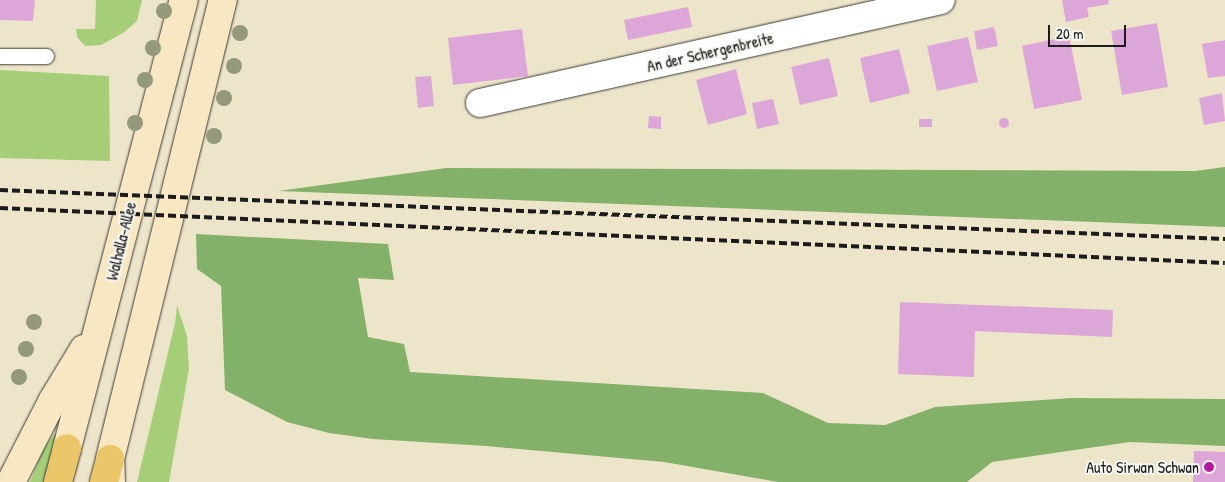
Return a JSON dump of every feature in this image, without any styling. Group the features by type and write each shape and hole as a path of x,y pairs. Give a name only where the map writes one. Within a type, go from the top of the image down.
{"highway":[{"name":"Walhalla-Allee","path":"58,482 67,448"}],"main road":[{"name":"Walhalla-Allee","path":"67,448 184,0"},
{"path":"108,474 223,0"},
{"path":"11,482 48,409 80,356 103,312"}],"street":[{"name":"An der Schergenbreite","path":"480,103 941,0"}],"lane":[{"path":"0,56 46,56"}],"green space":[{"path":"96,0 142,0 137,21 123,33 101,45 85,46 77,37 76,29 95,29"},
{"path":"0,70 109,76 110,161 0,158"},
{"path":"1225,167 1225,227 278,191 446,168 1195,171"},
{"path":"196,234 388,244 394,280 358,278 368,337 404,344 410,372 763,393 828,423 885,425 935,407 1072,398 1225,399 1225,446 1130,442 992,462 967,482 778,482 664,462 486,446 373,439 329,433 287,422 225,390 221,286 197,269"},
{"path":"177,305 187,336 189,369 169,482 137,482 175,323"},
{"path":"59,429 43,482 30,482 44,447"}],"building":[{"path":"0,0 35,0 33,21 0,20"},
{"path":"1062,0 1108,0 1109,4 1087,8 1089,17 1066,22"},
{"path":"688,7 692,27 628,40 624,20"},
{"path":"1157,23 1168,87 1122,95 1111,31"},
{"path":"994,27 998,46 977,50 974,31"},
{"path":"522,29 528,76 453,85 448,38"},
{"path":"1069,36 1082,100 1034,109 1022,46"},
{"path":"968,37 978,82 937,91 927,46"},
{"path":"1225,40 1225,76 1208,78 1202,44"},
{"path":"899,49 910,93 870,103 860,58"},
{"path":"829,58 838,96 800,105 791,67"},
{"path":"736,69 747,114 708,125 696,80"},
{"path":"431,76 434,106 418,108 415,77"},
{"path":"1222,93 1225,121 1204,125 1199,98"},
{"path":"773,99 779,124 757,129 752,103"},
{"path":"649,116 661,117 661,129 648,128"},
{"path":"1004,118 1009,123 1004,128 999,123"},
{"path":"919,119 932,119 932,127 919,127"},
{"path":"900,302 1113,310 1112,337 975,331 974,377 898,374"},
{"name":"Auto Sirwan Schwan","path":"1194,451 1225,452 1225,482 1193,482"}],"railway":[{"path":"0,190 1225,239"},
{"path":"0,208 1225,263"}],"place":[{"name":"Auto Sirwan Schwan","path":"1209,467"}]}
